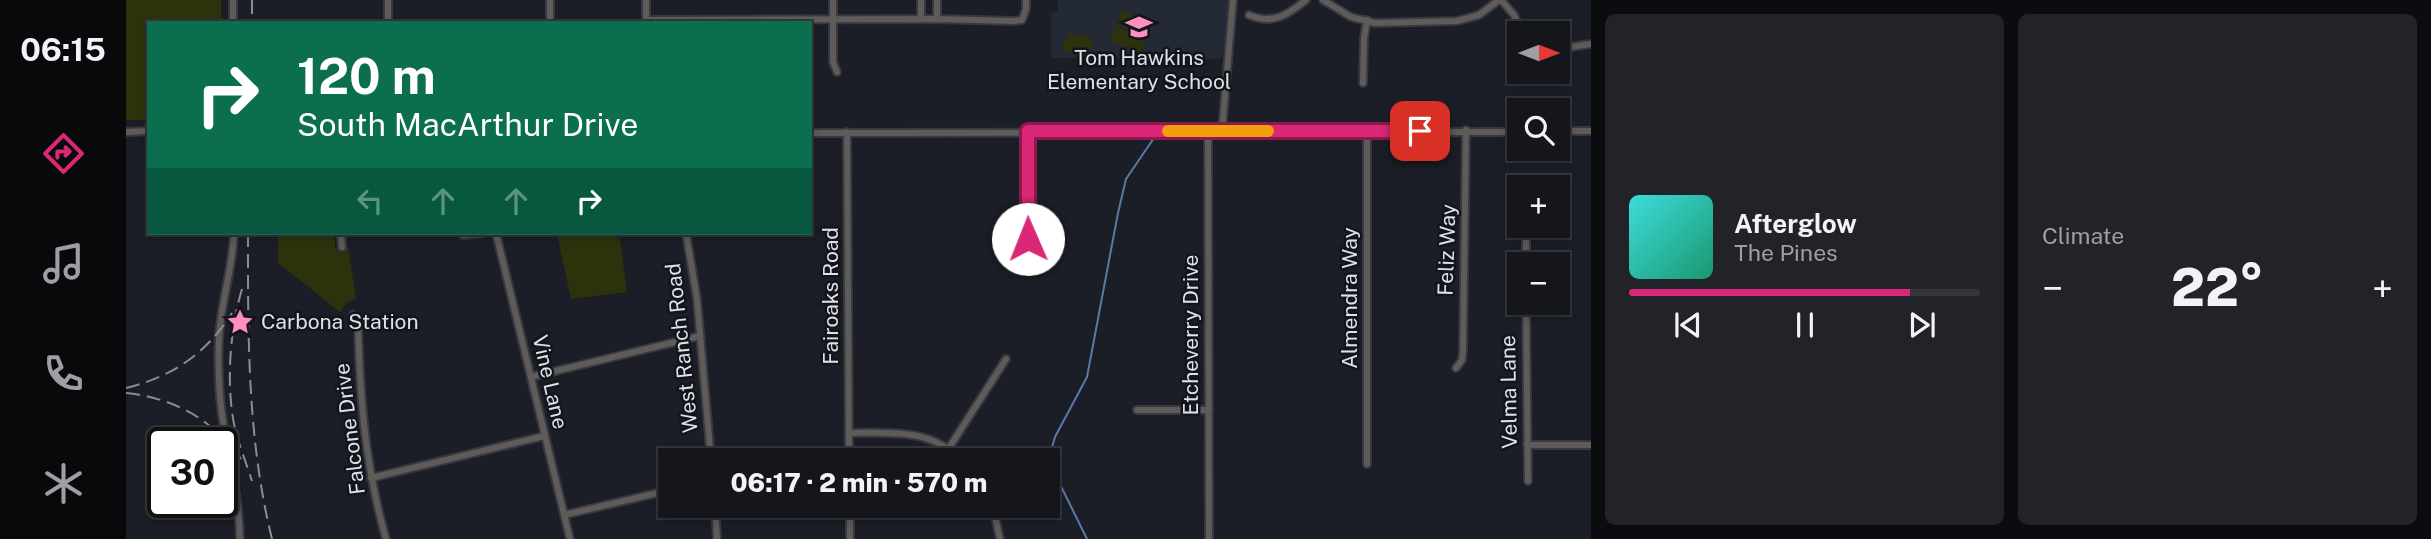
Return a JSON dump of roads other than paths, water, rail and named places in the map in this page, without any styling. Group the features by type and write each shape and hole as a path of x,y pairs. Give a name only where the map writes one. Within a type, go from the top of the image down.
{"street":[{"path":"233,0 233,21"},
{"path":"388,0 388,21"},
{"path":"550,0 550,17"},
{"path":"646,0 646,21 1022,20 1026,0"},
{"path":"833,0 833,62 837,72"},
{"path":"921,0 921,19"},
{"path":"937,0 937,19"},
{"path":"1222,131 1233,0"},
{"path":"1249,15 1260,20 1271,20 1293,10 1306,0"},
{"path":"1323,0 1351,17 1375,23 1457,22 1479,15 1500,0 1516,21"},
{"path":"1363,83 1367,20"},
{"path":"1570,47 1591,44"},
{"name":"Feliz Way","path":"1456,369 1462,360 1463,351 1466,130"},
{"path":"126,132 147,131"},
{"path":"1028,131 1028,239"},
{"name":"Etcheverry Drive","path":"1208,131 1209,539"},
{"name":"Almendra Way","path":"1367,131 1367,464"},
{"path":"1570,131 1591,131"},
{"name":"Fairoaks Road","path":"847,132 849,448"},
{"path":"812,133 1507,132"},
{"path":"234,235 232,267 220,324 219,380 240,539"},
{"path":"341,235 342,247"},
{"name":"Vine Lane","path":"496,235 570,539"},
{"name":"West Ranch Road","path":"686,235 700,337 710,448"},
{"name":"Falcone Drive","path":"353,315 358,323 363,424 371,478 386,539"},
{"name":"Velma Lane","path":"1526,315 1528,481"},
{"path":"531,377 700,337"},
{"path":"849,433 918,436 949,448 1006,359"},
{"path":"1137,410 1209,410"},
{"path":"371,478 544,436"},
{"path":"1527,445 1591,445"},
{"path":"564,515 658,493"},
{"path":"716,518 717,539"},
{"path":"850,518 850,539"},
{"path":"996,518 1000,539"}],"waterway":[{"path":"1087,539 1052,468 1051,451 1055,437 1087,377 1126,179 1156,135"}],"railway":[{"path":"252,0 252,21"},
{"path":"248,235 253,425 272,539"},
{"path":"242,289 232,338 230,391 236,431 252,481"},
{"path":"126,388 158,377 187,361 211,340 232,313"},
{"path":"126,393 160,400 191,413 218,433 241,459"}],"place":[{"name":"Tom Hawkins Elementary School","path":"1139,27"},
{"name":"Carbona Station","path":"240,322"}]}
